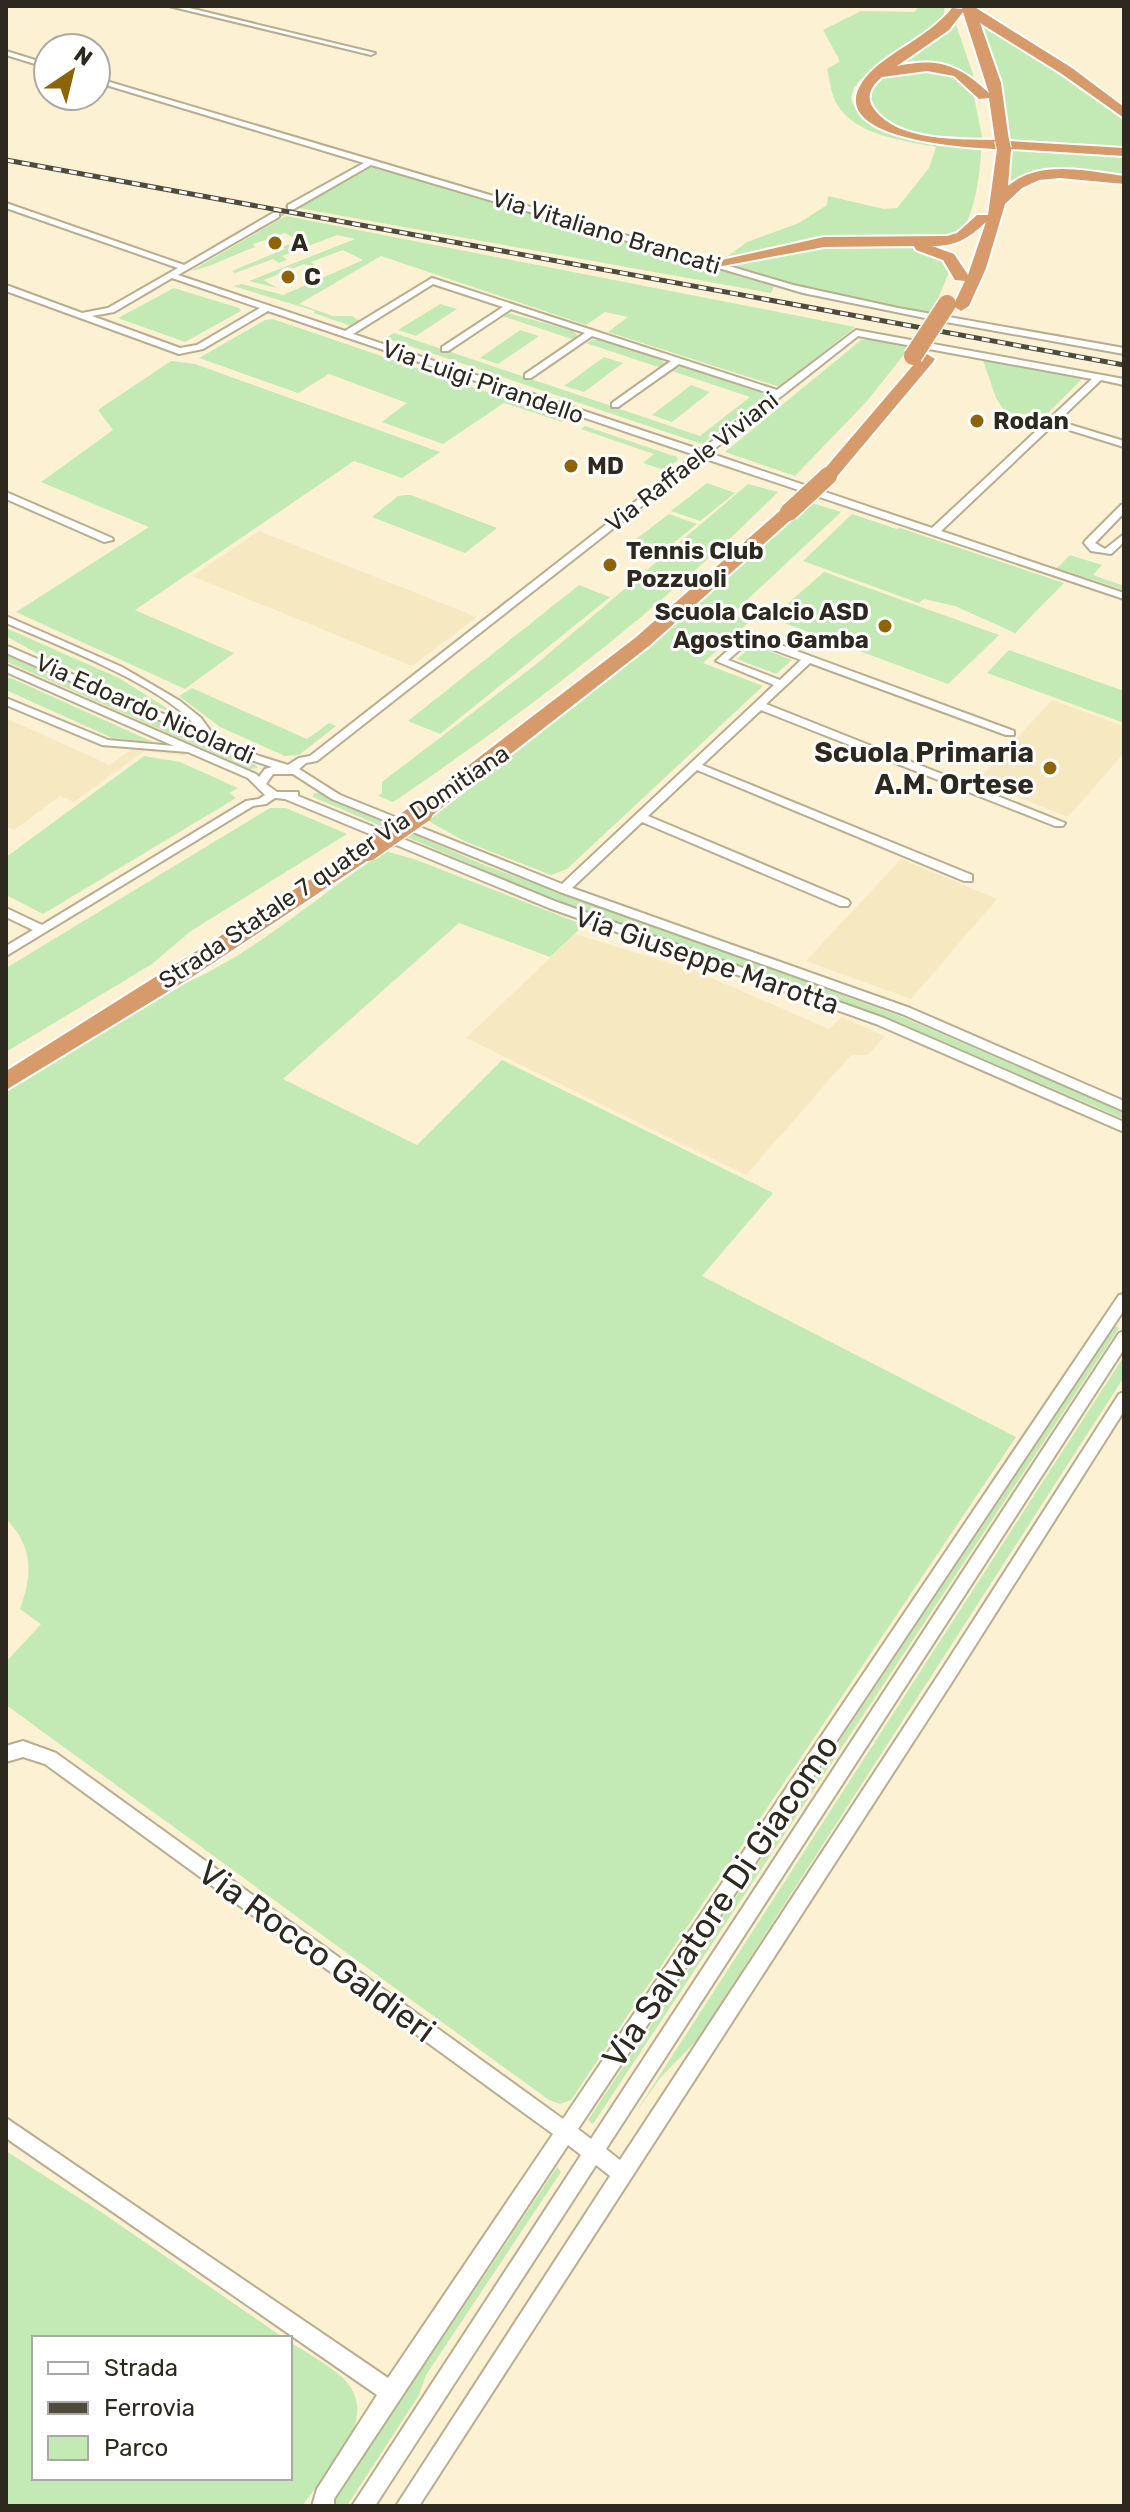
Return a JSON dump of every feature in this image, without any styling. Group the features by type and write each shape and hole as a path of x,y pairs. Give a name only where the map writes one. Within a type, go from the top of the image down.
{"highway":[{"path":"1124,114 1067,71 962,9 944,27 869,83 861,98 869,114 885,125 913,136 960,143 1124,152"},
{"name":"Strada Statale 7 quater Via Domitiana","path":"954,305 982,218 996,144 962,9"},
{"name":"Strada Statale 7 quater Via Domitiana","path":"6,1082 184,972 642,642 820,473 920,358 980,268 1000,201 994,83 962,9"},
{"path":"869,83 900,69 933,68 966,78 984,96"},
{"path":"1000,201 1020,183 1039,176 1071,174 1124,180"},
{"path":"722,264 824,242 954,239 968,232 971,225 982,218"},
{"path":"898,242 946,254 954,261 961,277"},
{"name":"Strada Statale 7 quater Via Domitiana","path":"6,1063 360,846"}],"street":[{"path":"172,6 371,53"},
{"path":"6,53 32,61"},
{"name":"Via Vitaliano Brancati","path":"112,85 822,295 1124,351"},
{"path":"291,207 371,162"},
{"path":"6,205 183,267"},
{"path":"80,315 111,310 276,215"},
{"name":"Via Luigi Pirandello","path":"173,276 1124,596"},
{"path":"345,335 432,281 777,393"},
{"path":"6,288 171,349 187,351 200,347 266,308"},
{"path":"445,349 510,306"},
{"path":"109,326 106,321 111,310"},
{"name":"Via Raffaele Viviani","path":"313,759 777,393 860,332 1124,382"},
{"path":"528,376 591,333"},
{"path":"615,405 677,361"},
{"path":"934,532 1099,377"},
{"path":"1053,422 1124,444"},
{"path":"6,495 108,540"},
{"path":"1122,512 1089,543 1097,551 1107,552 1124,537"},
{"path":"6,619 133,678 193,716 205,727 209,738"},
{"path":"781,684 721,661 749,637 1010,733"},
{"name":"Via Edoardo Nicolardi","path":"6,649 209,738 305,776"},
{"path":"564,889 808,659"},
{"name":"Via Edoardo Nicolardi","path":"6,668 252,776 265,790"},
{"path":"6,701 106,743 191,751"},
{"path":"759,705 1059,823"},
{"path":"6,952 250,803 262,802 264,775 313,759 314,765 305,776 301,791 288,796"},
{"path":"696,766 968,878"},
{"name":"Via Giuseppe Marotta","path":"305,776 318,788 336,797 564,889 906,1011 1124,1106"},
{"name":"Via Giuseppe Marotta","path":"265,790 288,796 553,905 880,1021 1124,1127"},
{"path":"640,817 844,903"},
{"path":"6,912 42,930"},
{"name":"Via Salvatore Di Giacomo","path":"323,2506 324,2496 391,2392 1124,1299"},
{"name":"Via Salvatore Di Giacomo","path":"363,2506 1124,1337"},
{"path":"407,2506 621,2172 992,1608 1124,1398"},
{"name":"Via Rocco Galdieri","path":"6,1754 23,1749 50,1758 621,2172"},
{"path":"6,2127 391,2392"}],"shaded area":[{"path":"259,531 477,617 412,666 192,576"},
{"path":"6,649 209,738 184,756 144,751 74,802 60,796 14,830 6,826 6,722 10,720 110,765 139,744 160,744 166,739 6,668"},
{"path":"1052,700 1124,726 1124,753 1068,817 977,781"},
{"path":"901,859 997,899 911,999 806,961"},
{"path":"575,934 693,970 829,1029 842,1017 885,1036 868,1055 851,1055 746,1175 466,1038"}],"green space":[{"path":"920,6 944,6 945,20 861,79 851,98 858,112 888,131 928,143 981,149 973,203 961,230 943,237 824,238 724,259 747,242 799,223 827,205 828,196 884,209 897,208 929,168 936,147 869,130 846,116 838,106 827,69 839,59 823,30 861,11 914,12"},
{"path":"955,22 974,77 958,71 898,64"},
{"path":"979,23 1058,68 1124,118 1124,149 1011,142 1004,94"},
{"path":"914,69 957,75 973,92 983,141 917,134 887,121 876,110 869,96 872,89 887,77"},
{"path":"1011,148 1124,155 1124,177 1083,173 1010,183"},
{"path":"376,167 774,286 771,293 298,208"},
{"path":"286,216 855,327 780,387 608,332 628,317 605,312 586,325 381,256 299,304 333,316 352,316 359,321 351,326 315,311 233,286 242,284 283,295 363,260 343,250 311,262 318,269 304,264 264,280 277,288 249,281 355,239 337,235 282,256 287,260 279,263 273,259 235,273 232,271 299,241 285,233 253,244 255,247 215,264 191,271"},
{"path":"866,244 918,248 945,258 950,270 932,313 829,293 736,266 820,246"},
{"path":"174,288 241,311 185,342 118,318"},
{"path":"440,304 457,309 416,336 398,330"},
{"path":"508,313 573,331 579,337 575,340 502,316"},
{"path":"273,319 566,419 562,422 504,403 443,444 382,422 407,403 329,374 298,393 199,358 265,320"},
{"path":"520,330 539,336 498,364 480,358"},
{"path":"394,333 700,436 750,397 669,370 684,366 760,391 765,396 702,444 386,338"},
{"path":"602,340 659,358 665,364 661,368 586,343"},
{"path":"861,340 910,347 867,401 795,476 725,452"},
{"path":"604,357 623,363 584,392 564,386"},
{"path":"983,360 1081,380 1046,415 1006,413 996,398"},
{"path":"171,361 195,364 440,452 402,478 354,461 135,610 234,653 185,689 16,612 149,527 41,482 113,430 98,410"},
{"path":"691,385 710,392 672,422 652,415"},
{"path":"585,426 677,457 678,460 664,470 643,463 654,454 581,429"},
{"path":"707,483 735,493 700,521 671,511"},
{"path":"748,484 778,492 641,617 544,694 393,802 378,796 382,793 382,782 534,666"},
{"path":"411,495 497,528 465,553 372,517 398,496"},
{"path":"812,503 841,512 732,614 750,621 703,663 763,686 567,869 551,875 464,841 427,820 619,672"},
{"path":"669,514 697,524 661,553 632,542"},
{"path":"852,514 1064,583 1015,633 955,606 924,599 919,603 803,561"},
{"path":"1070,555 1102,565 1093,575 1124,586 1124,590 1057,568"},
{"name":"Scuola Calcio ASD Agostino Gamba","path":"824,572 999,635 948,684 771,618"},
{"path":"579,585 610,597 440,734 408,721"},
{"path":"6,628 119,678 181,717 40,655 6,636"},
{"path":"753,645 792,660 776,674 737,659"},
{"path":"1009,650 1124,691 1124,723 987,673"},
{"path":"6,655 258,768 250,769 6,661"},
{"path":"6,677 153,742 112,738 6,690"},
{"path":"192,688 307,739 329,723 336,726 299,755 285,756 220,727 179,696"},
{"path":"144,756 180,762 238,788 229,793 236,798 43,914 6,895 6,857"},
{"path":"319,792 484,865 902,1017 1124,1112 1124,1119 883,1016 550,898 313,797"},
{"path":"270,808 286,808 347,834 191,931 152,964 6,1052 6,968"},
{"path":"385,851 414,859 584,925 550,957 459,923 283,1079 417,1145 502,1060 773,1193 702,1276 1016,1437 571,2100 560,2104 549,2100 6,1705 6,1662 41,1624 20,1609 27,1584 28,1561 21,1540 6,1519 6,1092 166,991 253,946"},
{"path":"1115,1326 1119,1328 593,2124 588,2120"},
{"path":"1124,1356 1124,1377 697,2040 661,2077 634,2115"},
{"path":"6,2151 104,2214 281,2336 32,2336 32,2480 292,2480 292,2343 342,2377 354,2392 357,2409 355,2426 347,2444 302,2506 6,2506"},
{"path":"557,2167 561,2172 426,2375 419,2395 347,2506 332,2504"}],"tunnel":[{"path":"276,215 291,207"}],"railway":[{"path":"6,160 1124,365"}],"place":[{"name":"A","path":"275,243"},
{"name":"C","path":"288,277"},
{"name":"Rodan","path":"977,421"},
{"name":"MD","path":"571,466"},
{"name":"Tennis Club Pozzuoli","path":"610,565"},
{"name":"Scuola Calcio ASD Agostino Gamba","path":"885,626"},
{"name":"Scuola Primaria A.M. Ortese","path":"1050,768"}]}
